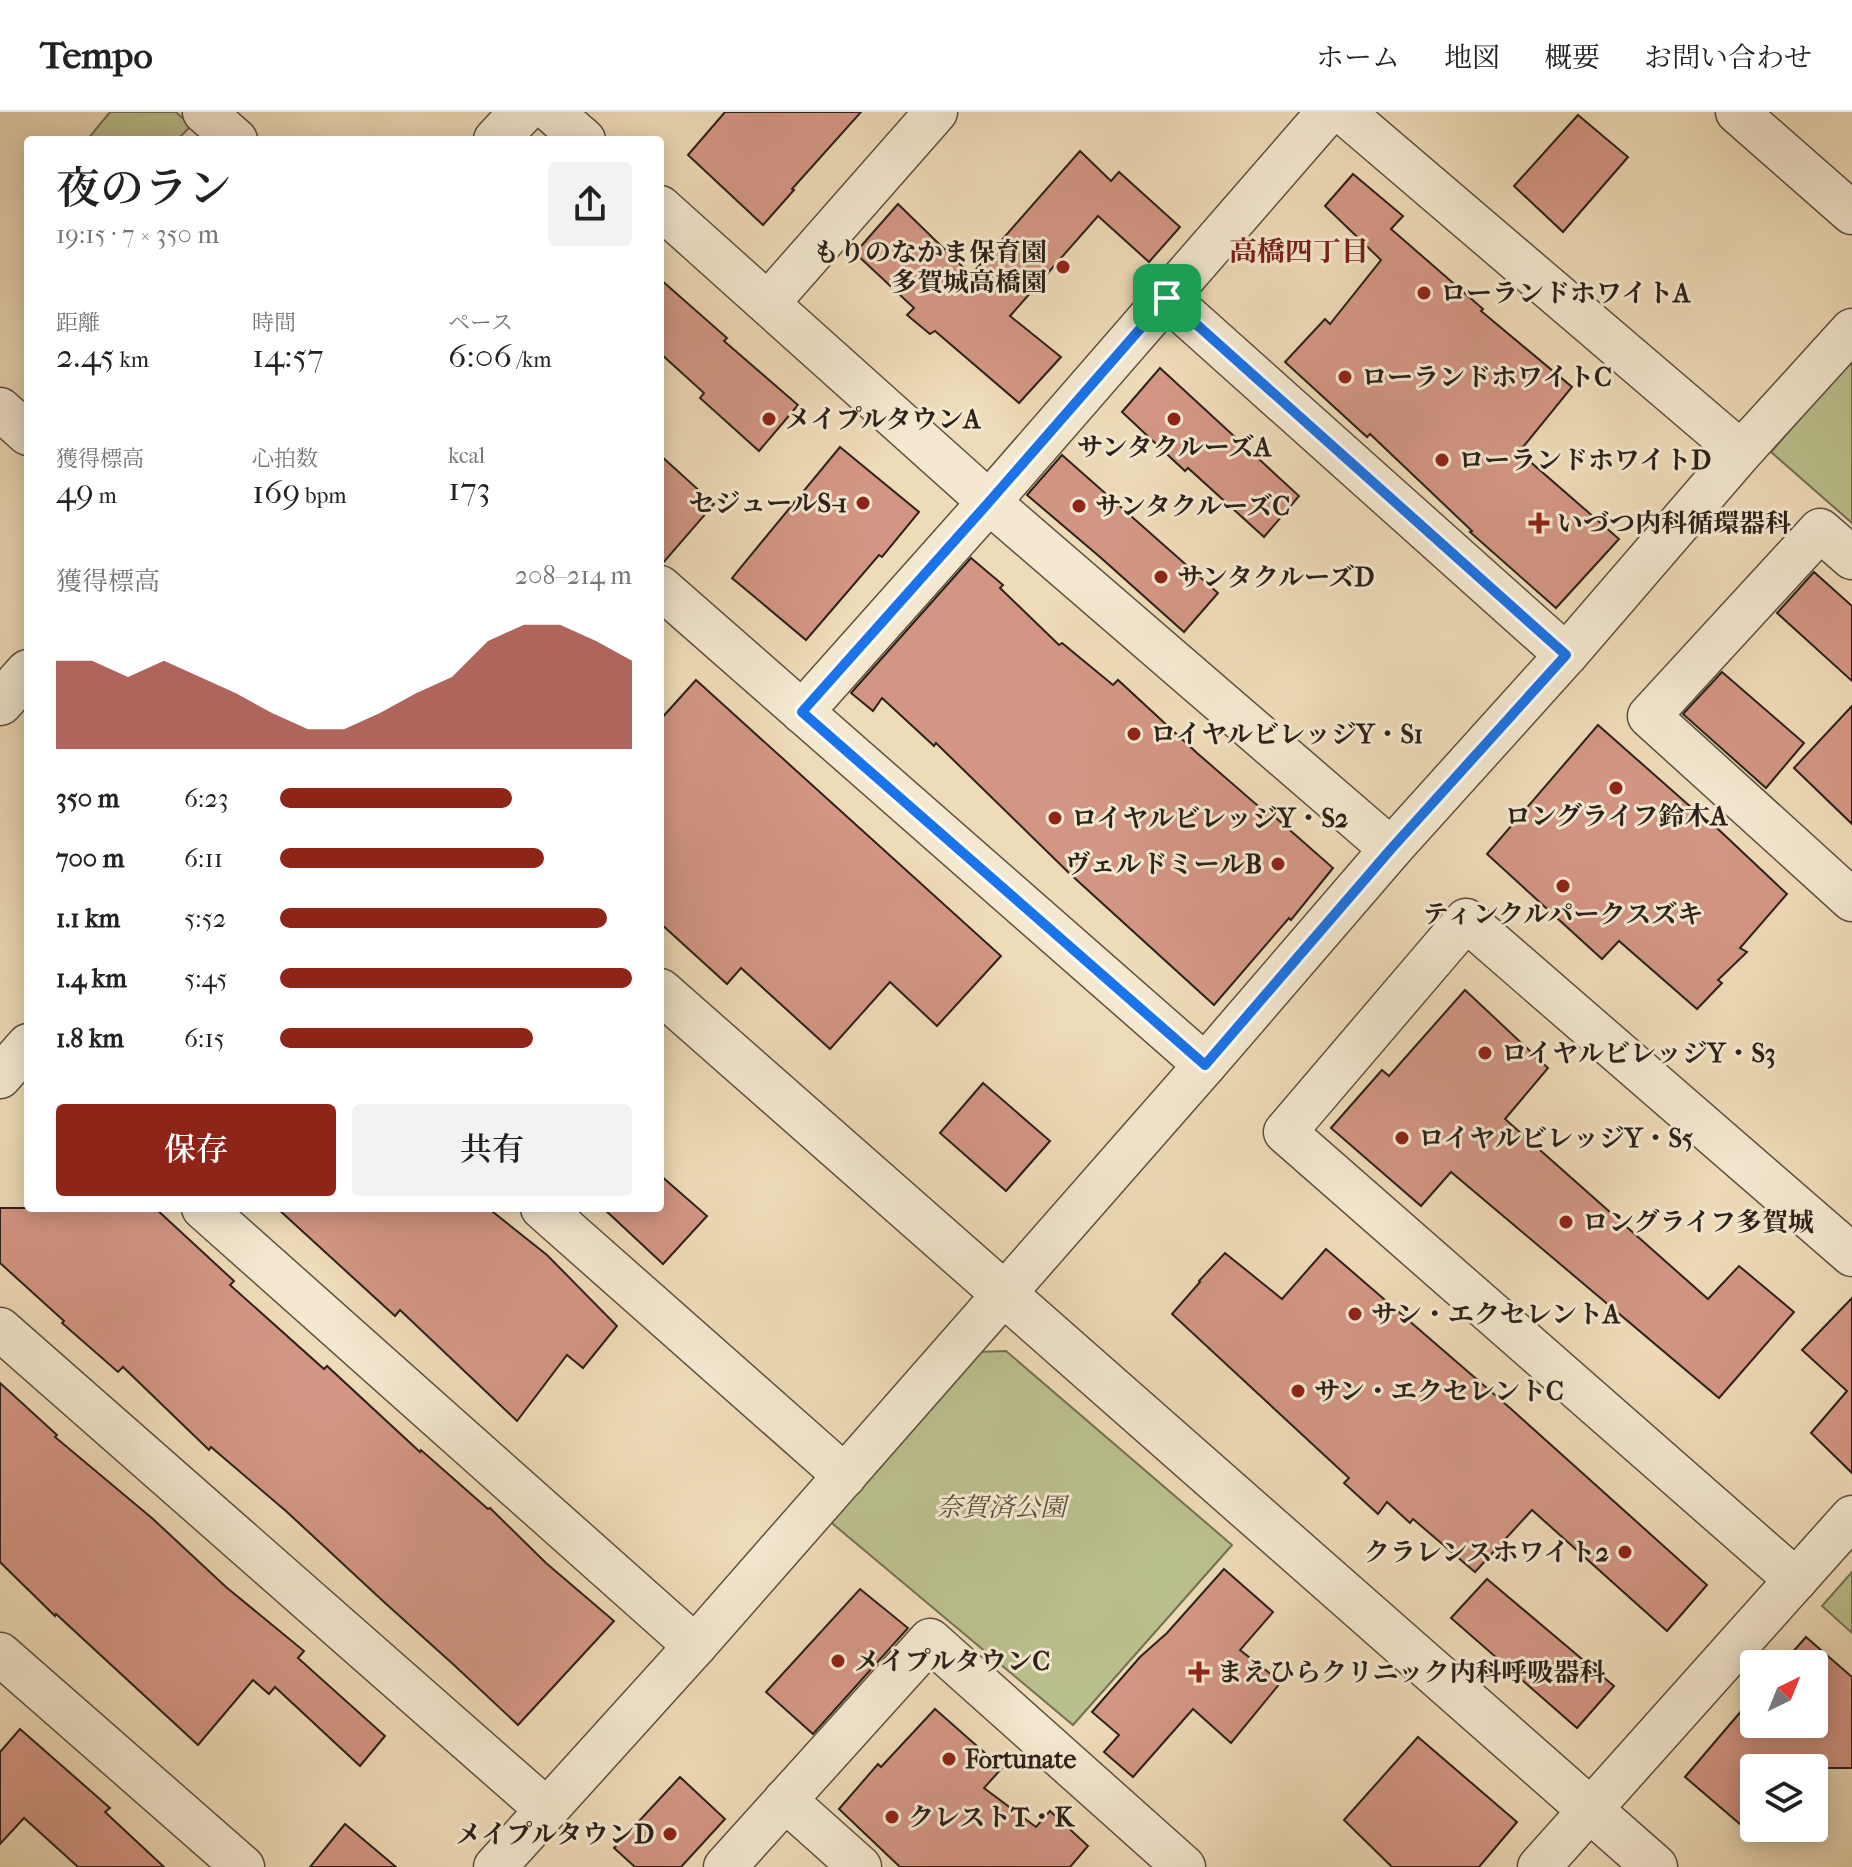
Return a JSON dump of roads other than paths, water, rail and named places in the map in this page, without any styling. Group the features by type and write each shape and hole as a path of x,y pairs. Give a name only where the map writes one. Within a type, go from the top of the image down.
{"street":[{"path":"204,112 231,136"},
{"path":"500,136 522,112"},
{"path":"552,112 579,136"},
{"path":"768,303 936,112"},
{"path":"802,712 1328,112"},
{"path":"1343,112 1741,452"},
{"path":"1737,112 1852,213"},
{"path":"664,211 989,502 1391,849"},
{"path":"1167,298 1566,655"},
{"path":"495,1867 695,1646 1391,849 1852,330"},
{"path":"0,409 24,430"},
{"path":"1852,558 1820,530 1649,716 1852,900"},
{"path":"664,591 1205,1065"},
{"path":"0,703 24,676"},
{"path":"1796,1580 1285,1132 1466,920 1852,1255"},
{"path":"664,995 1655,1867"},
{"path":"207,1212 695,1646"},
{"path":"547,1212 845,1476"},
{"path":"0,1329 546,1809"},
{"path":"1539,1867 1852,1517"},
{"path":"725,1867 930,1640 1184,1867"},
{"path":"5,1670 243,1867"},
{"path":"785,1800 860,1867"}],"place":[{"name":"もりのなかま保育園 多賀城高橋園","path":"1063,267"},
{"name":"ローランドホワイトA","path":"1424,293"},
{"name":"ローランドホワイトC","path":"1345,377"},
{"name":"メイプルタウンA","path":"769,419"},
{"name":"サンタクルーズA","path":"1174,419"},
{"name":"ローランドホワイトD","path":"1442,460"},
{"name":"セジュールS-1","path":"863,503"},
{"name":"サンタクルーズC","path":"1079,506"},
{"name":"いづつ内科循環器科","path":"1539,523"},
{"name":"サンタクルーズD","path":"1161,577"},
{"name":"ロイヤルビレッジY・S1","path":"1134,734"},
{"name":"ロングライフ鈴木A","path":"1616,788"},
{"name":"ロイヤルビレッジY・S2","path":"1055,818"},
{"name":"ヴェルドミールB","path":"1278,864"},
{"name":"ティンクルパークスズキ","path":"1563,886"},
{"name":"ロイヤルビレッジY・S3","path":"1485,1053"},
{"name":"ロイヤルビレッジY・S5","path":"1402,1138"},
{"name":"ロングライフ多賀城","path":"1566,1222"},
{"name":"サン・エクセレントA","path":"1355,1314"},
{"name":"サン・エクセレントC","path":"1298,1391"},
{"name":"クラレンスホワイト2","path":"1625,1552"},
{"name":"メイプルタウンC","path":"838,1661"},
{"name":"まえひらクリニック内科呼吸器科","path":"1199,1672"},
{"name":"Fortunate","path":"949,1759"},
{"name":"クレストT・K","path":"892,1817"},
{"name":"メイプルタウンD","path":"670,1834"}],"district":[{"name":"高橋四丁目","path":"1299,251"}],"park label":[{"name":"奈賀済公園","path":"1001,1507"}]}
